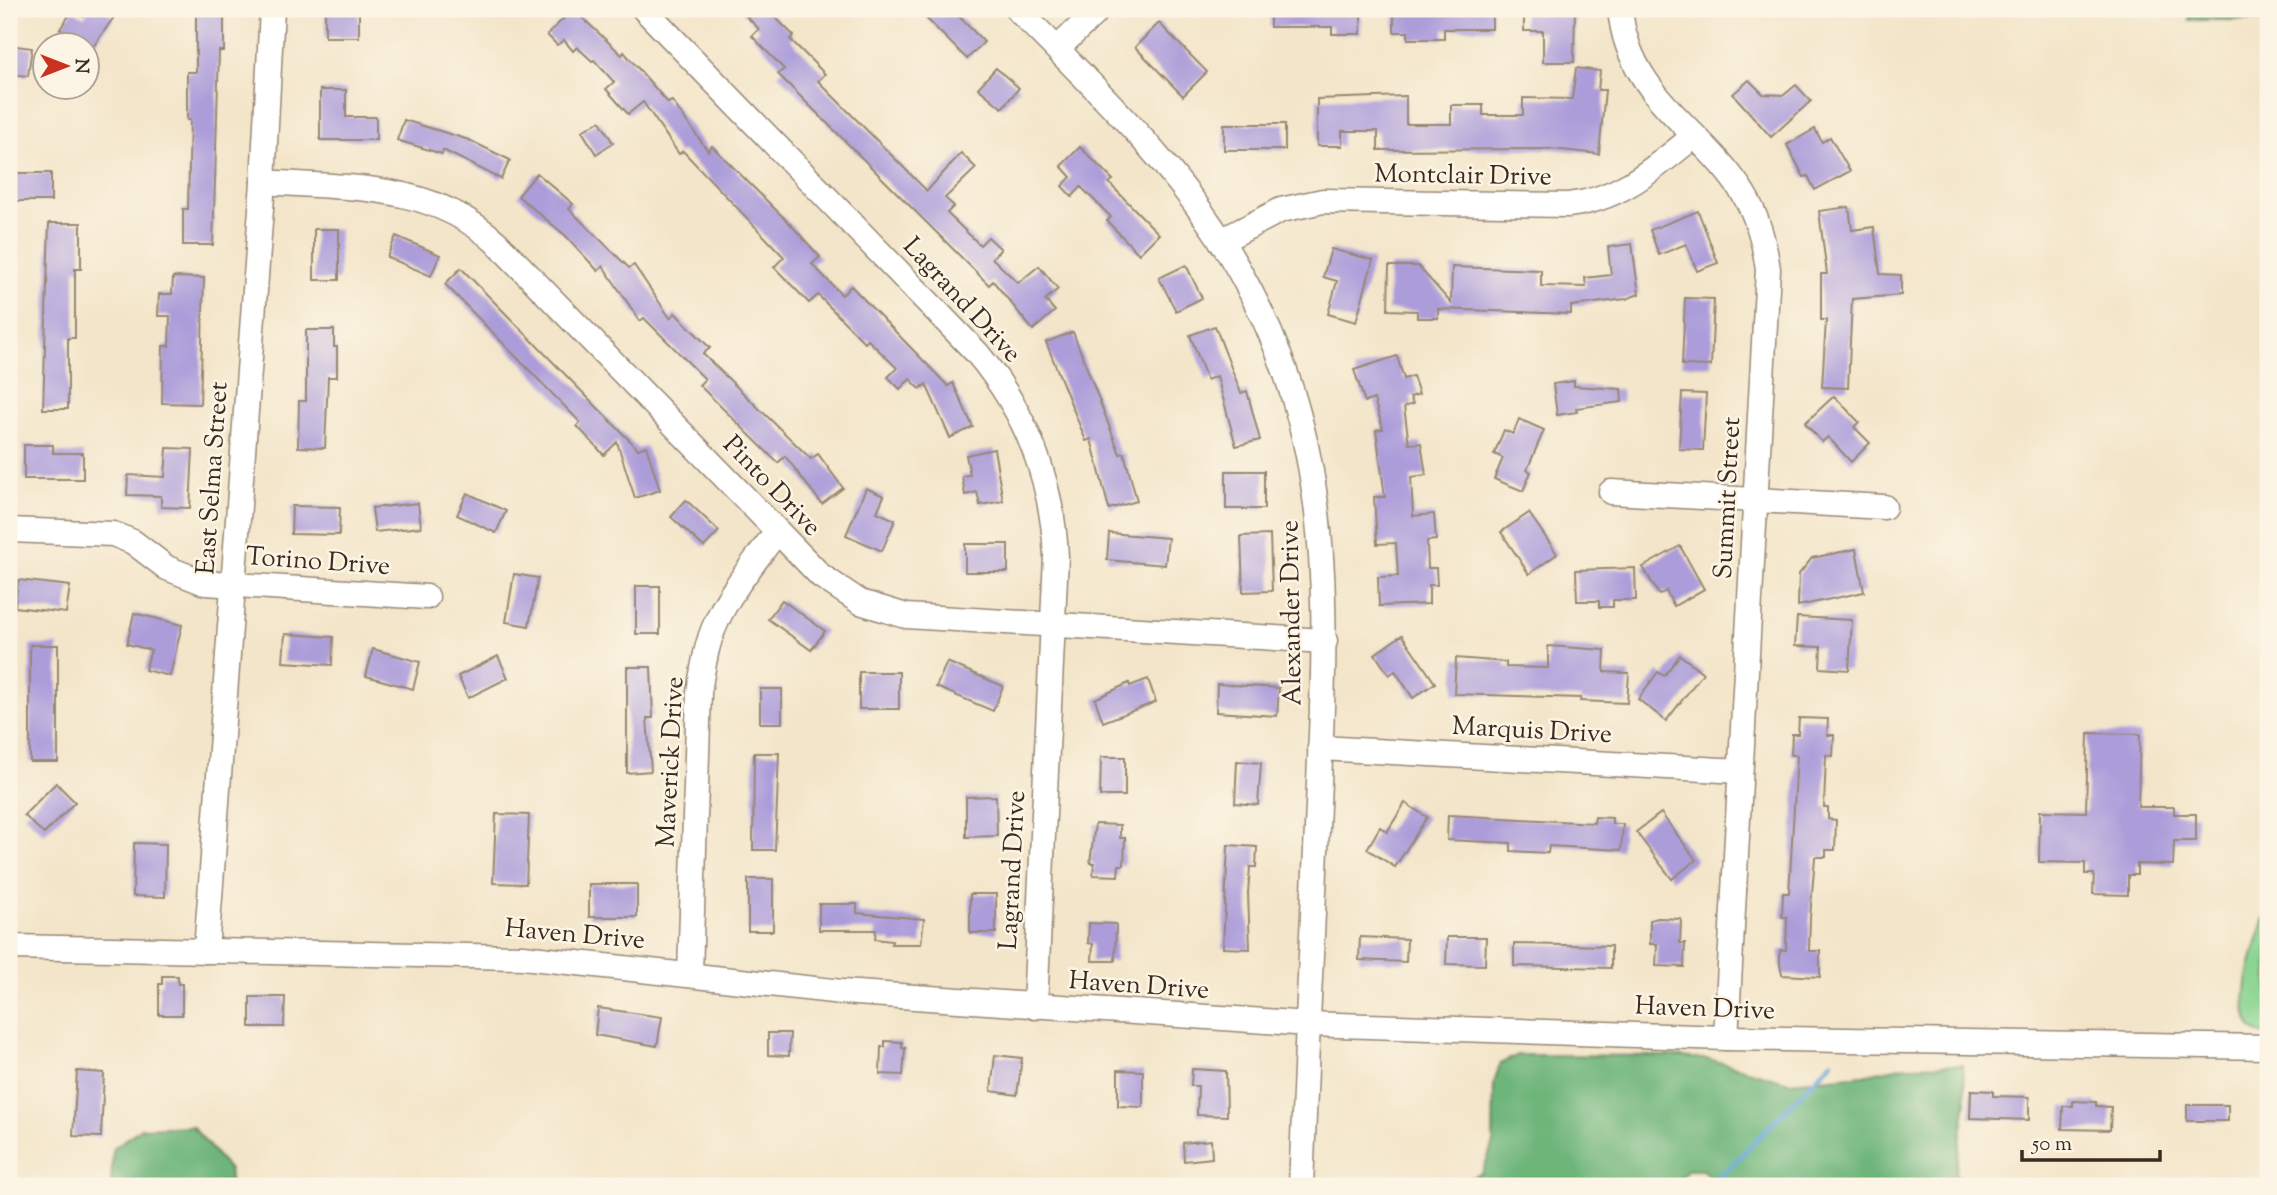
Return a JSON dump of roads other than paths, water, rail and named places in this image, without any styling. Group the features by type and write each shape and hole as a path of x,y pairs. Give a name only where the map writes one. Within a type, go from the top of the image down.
{"street":[{"name":"East Selma Street","path":"206,951 263,182 272,9"},
{"name":"Lagrand Drive","path":"644,9 978,353 1007,392 1039,459 1051,507 1056,556 1035,1007"},
{"name":"Alexander Drive","path":"1017,9 1170,170 1221,240 1271,337 1305,442 1322,539 1325,641 1301,1186"},
{"path":"1057,49 1099,9"},
{"name":"Summit Street","path":"1620,9 1625,39 1640,74 1663,105 1742,192 1753,210 1765,249 1768,289 1726,1038"},
{"name":"Montclair Drive","path":"1221,240 1281,210 1323,201 1568,205 1593,201 1637,181 1693,136"},
{"name":"Pinto Drive","path":"263,182 411,195 466,218 497,243 821,576 846,594 874,608 906,616 1325,641"},
{"path":"1611,492 1884,507"},
{"name":"Torino Drive","path":"9,530 113,534 133,542 167,568 205,583 427,597"},
{"name":"Maverick Drive","path":"690,974 699,692 703,668 714,625 724,606 777,531"},
{"name":"Marquis Drive","path":"1320,748 1740,771"},
{"name":"Haven Drive","path":"9,947 523,957 842,992 1308,1024 1726,1038 2268,1047"}],"waterway":[{"path":"1704,1186 1728,1169 1832,1062"}]}
